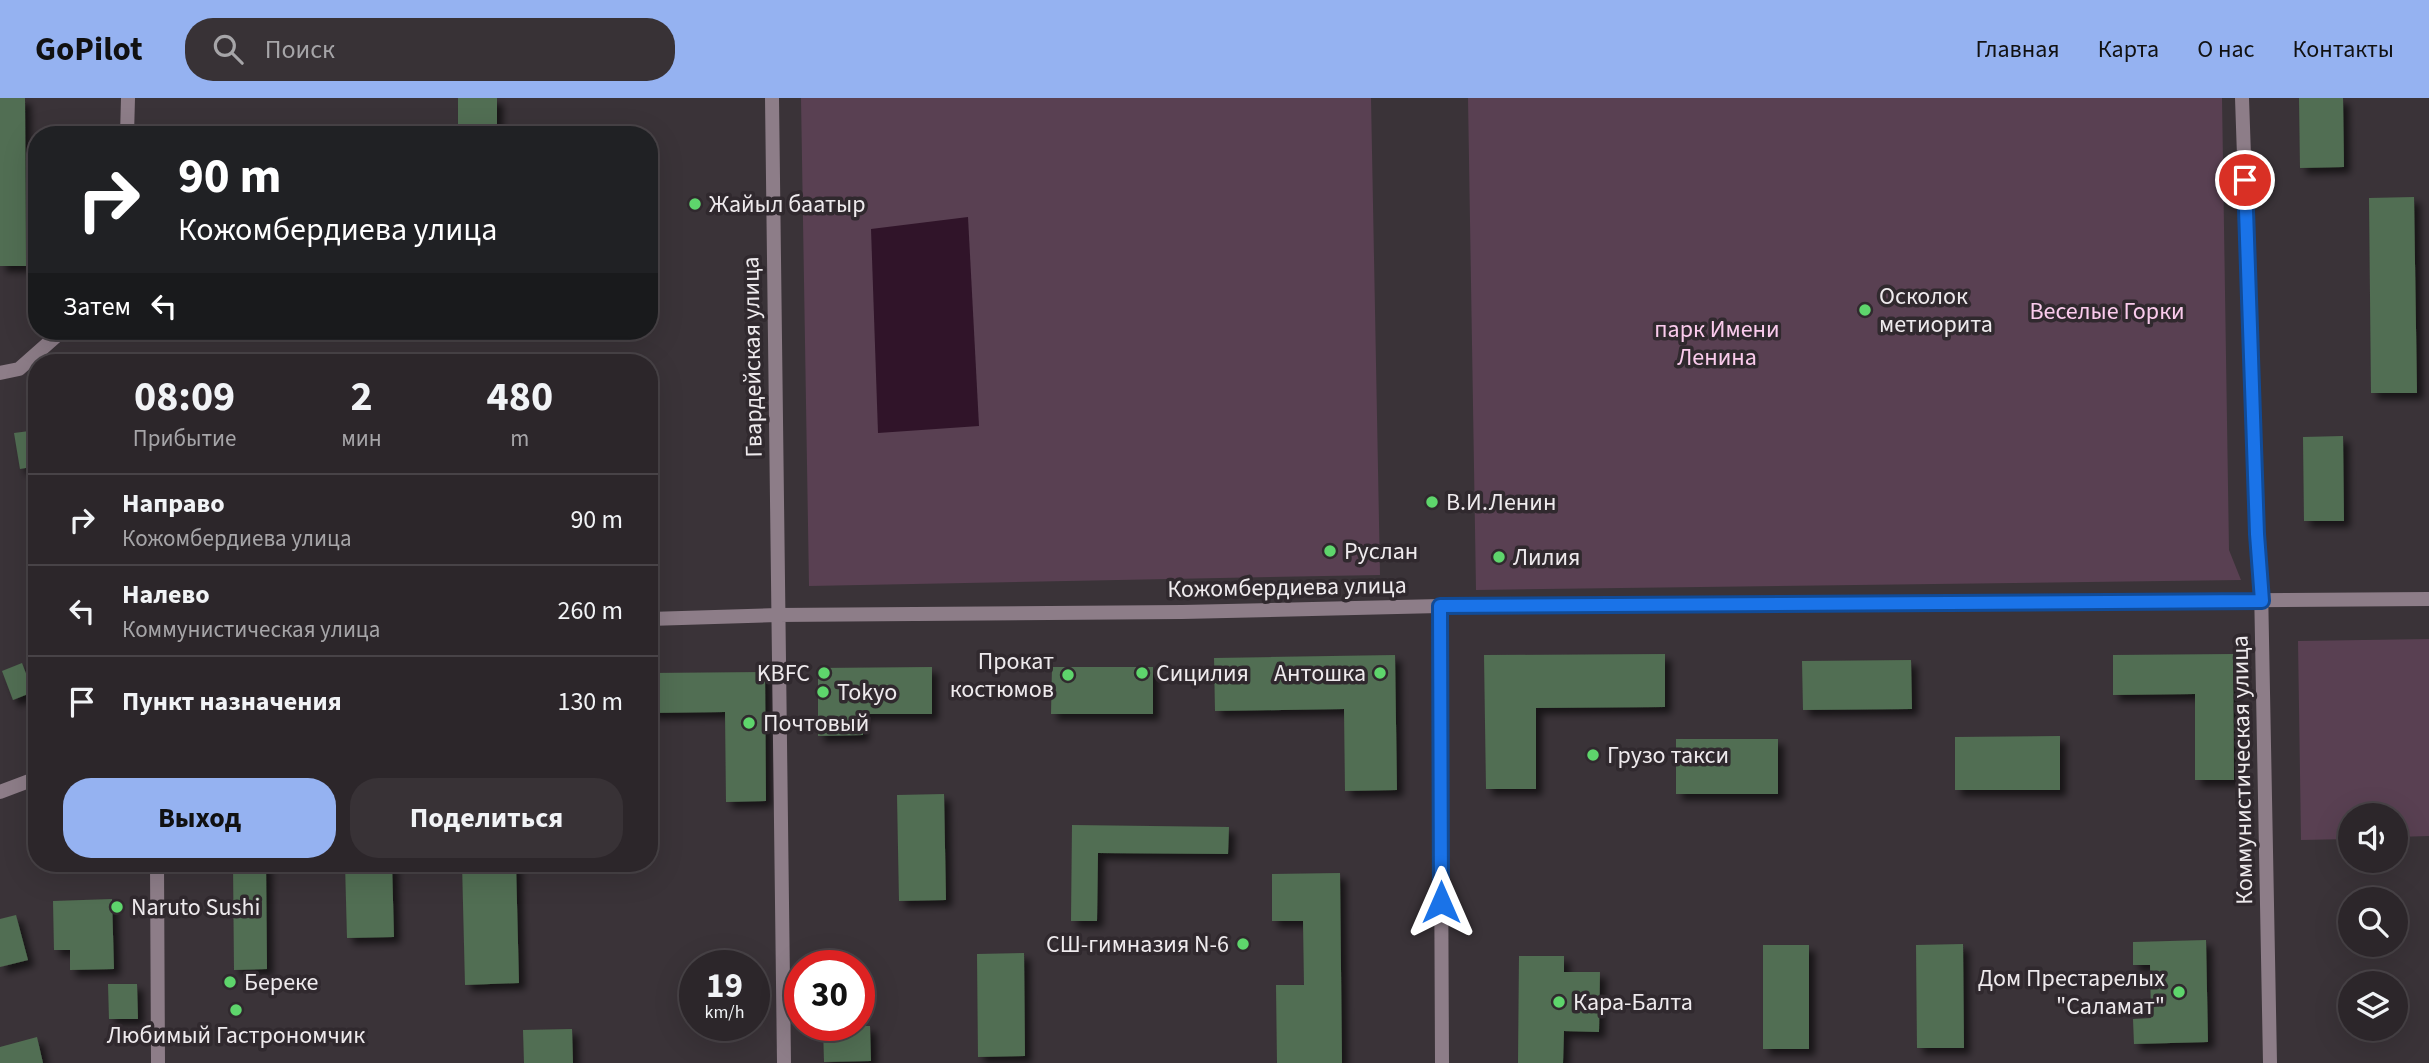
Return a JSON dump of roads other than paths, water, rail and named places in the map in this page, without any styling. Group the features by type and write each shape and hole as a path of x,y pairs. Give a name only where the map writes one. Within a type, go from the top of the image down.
{"street":[{"path":"127,126 128,98"},
{"name":"Гвардейская улица","path":"772,98 784,1063"},
{"name":"Коммунистическая улица","path":"2242,98 2257,534 2262,601 2270,1063"},
{"path":"36,354 52,340"},
{"path":"0,373 19,369 28,361"},
{"name":"Кожомбердиева улица","path":"658,619 1440,606 2429,598"},
{"path":"1440,606 1442,1063"},
{"path":"0,792 28,781"},
{"path":"157,872 158,1063"}],"place":[{"name":"Жайыл баатыр","path":"695,204"},
{"name":"Осколок метиорита","path":"1865,310"},
{"name":"В.И.Ленин","path":"1432,502"},
{"name":"Руслан","path":"1330,551"},
{"name":"Лилия","path":"1499,557"},
{"name":"KBFC","path":"824,673"},
{"name":"Сицилия","path":"1142,673"},
{"name":"Антошка","path":"1380,673"},
{"name":"Прокат костюмов","path":"1068,675"},
{"name":"Tokyo","path":"823,692"},
{"name":"Почтовый","path":"749,723"},
{"name":"Грузо такси","path":"1593,755"},
{"name":"Naruto Sushi","path":"117,907"},
{"name":"СШ-гимназия N-6","path":"1243,944"},
{"name":"Береке","path":"230,982"},
{"name":"Дом Престарелых \"Саламат\"","path":"2179,992"},
{"name":"Кара-Балта","path":"1559,1002"},
{"name":"Любимый Гастрономчик","path":"236,1010"}],"park label":[{"name":"Веселые Горки","path":"2107,311"},
{"name":"парк Имени Ленина","path":"1717,343"}]}
